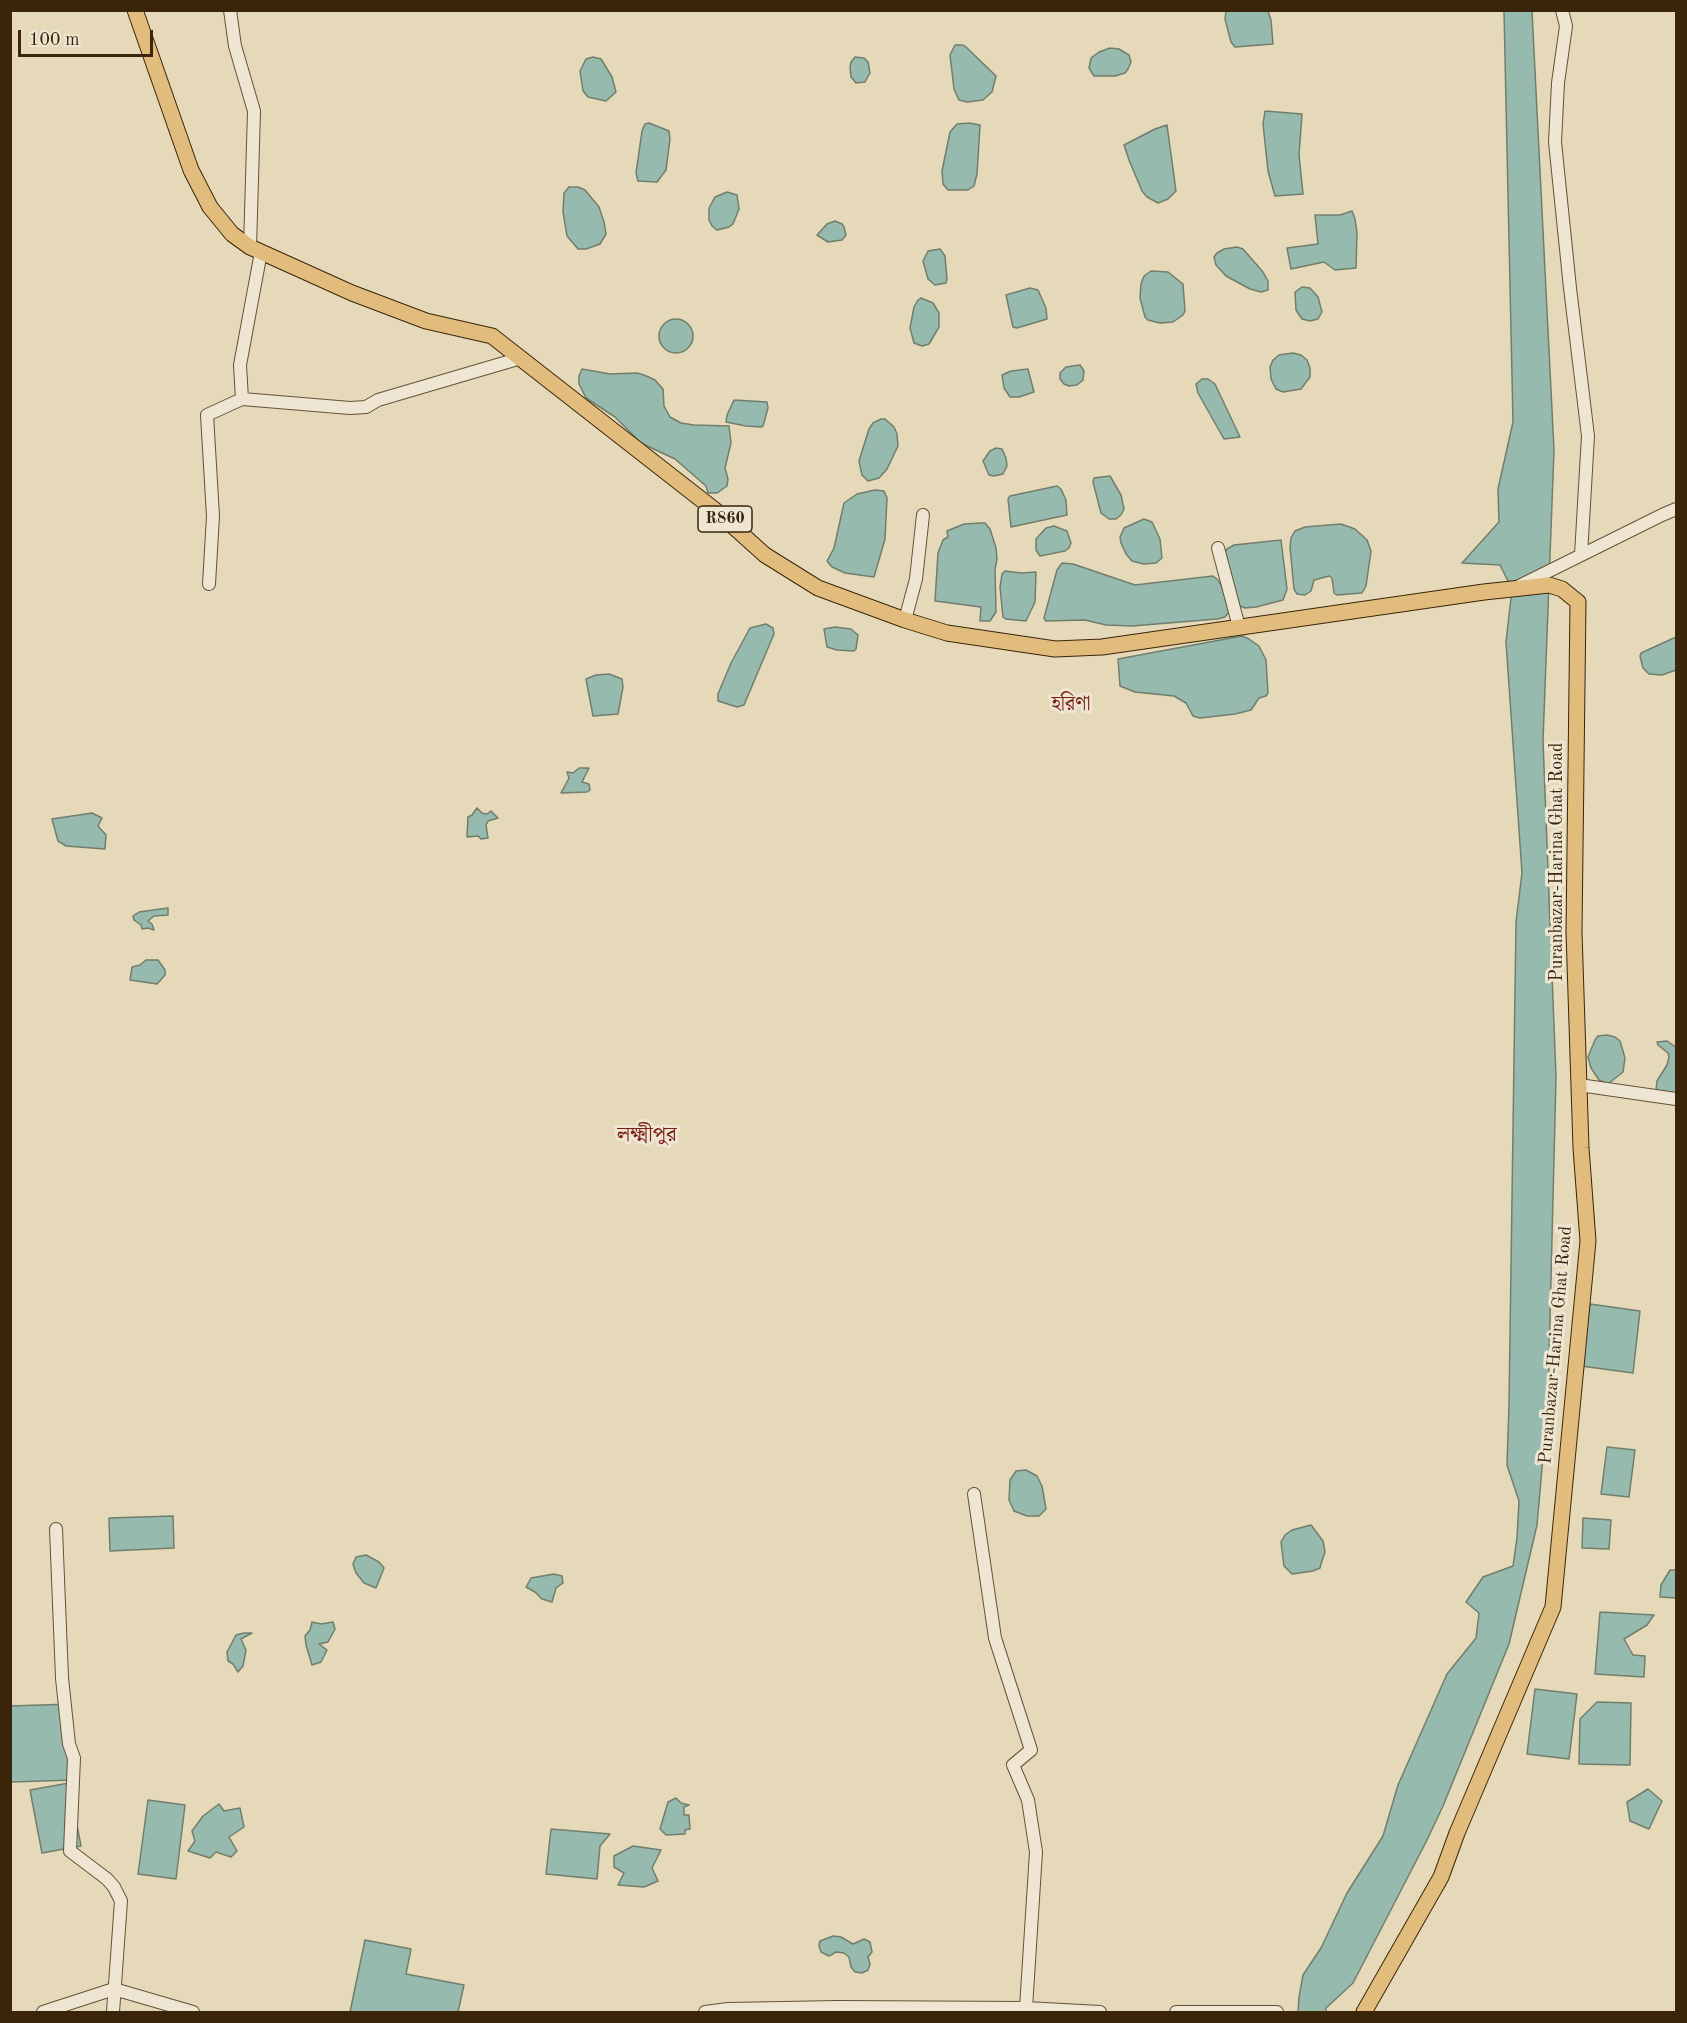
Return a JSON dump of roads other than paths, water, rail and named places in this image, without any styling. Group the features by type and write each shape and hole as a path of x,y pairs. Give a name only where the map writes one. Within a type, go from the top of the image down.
{"main road":[{"name":"R860","path":"135,10 191,170 210,207 232,234 256,250 352,293 426,321 492,336 716,511 765,555 818,588 947,633 1055,649 1102,646 1512,589"},
{"name":"Puranbazar-Harina Ghat Road","path":"1364,2013 1441,1877 1457,1833 1552,1607 1588,1241 1579,1085 1574,932 1578,602 1562,589 1549,585 1512,589"}],"street":[{"path":"230,10 235,46 254,111 256,250 240,365 242,399"},
{"path":"1562,10 1566,26 1558,84 1556,142 1571,300 1588,436 1581,555"},
{"path":"209,584 213,516 207,415 242,399 350,408 366,407 378,400 521,358"},
{"path":"1512,589 1677,509"},
{"path":"905,620 916,579 923,514"},
{"path":"1218,548 1239,627"},
{"path":"1579,1085 1677,1099"},
{"path":"974,1494 995,1638 1031,1750 1013,1765 1028,1800 1036,1852 1026,2008"},
{"path":"56,1529 62,1678 69,1744 74,1758 70,1851 107,1879 121,1901 113,2013"},
{"path":"43,2013 114,1989 193,2013"},
{"path":"705,2013 728,2008 751,2010 838,2007 1026,2008 1100,2013"},
{"path":"1176,2013 1277,2013"}],"water":[{"path":"1226,11 1268,11 1273,44 1235,47 1231,42 1225,19"},
{"path":"1504,11 1532,11 1554,450 1543,741 1556,1077 1548,1400 1537,1525 1509,1644 1426,1842 1353,1983 1326,2008 1326,2012 1298,2012 1303,1975 1321,1948 1347,1893 1383,1836 1398,1785 1447,1674 1476,1638 1479,1613 1466,1602 1483,1577 1513,1566 1517,1538 1519,1501 1507,1465 1516,922 1522,873 1506,642 1512,589 1500,565 1462,563 1499,522 1498,489 1513,422"},
{"path":"955,45 966,47 996,76 992,92 983,100 967,102 959,100 954,89 950,55"},
{"path":"1110,48 1119,49 1129,55 1131,62 1128,69 1125,73 1115,76 1094,76 1089,68 1091,58"},
{"path":"593,57 601,59 612,77 616,92 606,101 588,97 583,91 580,71 586,59"},
{"path":"855,57 864,58 868,62 870,73 865,82 856,83 851,77 851,62"},
{"path":"1265,111 1302,114 1299,155 1303,194 1275,196 1268,171 1263,124"},
{"path":"649,123 669,131 666,170 657,182 638,181 636,173 642,131 645,124"},
{"path":"957,124 980,125 977,174 974,186 968,190 948,190 943,184 942,171 950,132"},
{"path":"1167,125 1176,191 1168,199 1158,203 1142,191 1124,145"},
{"path":"569,187 585,190 599,207 606,234 600,244 578,249 567,236 563,212 564,193"},
{"path":"727,192 737,195 739,209 733,224 717,230 709,220 709,208 715,197"},
{"path":"1352,211 1357,233 1356,268 1335,270 1324,262 1291,269 1287,248 1318,244 1315,215 1340,215"},
{"path":"835,221 844,227 846,235 842,240 828,242 817,235 827,224"},
{"path":"1237,247 1243,249 1263,272 1268,281 1268,290 1261,292 1250,289 1226,276 1216,265 1214,257 1217,253 1224,249"},
{"path":"940,249 945,256 947,279 946,283 935,285 928,279 923,261 928,251"},
{"path":"1151,271 1168,272 1183,284 1185,311 1173,322 1160,323 1145,317 1140,298 1141,284 1144,276"},
{"path":"1302,287 1310,288 1318,297 1322,312 1318,319 1310,321 1302,319 1296,310 1295,292"},
{"path":"1030,288 1038,290 1046,308 1047,319 1017,328 1013,327 1006,295"},
{"path":"921,298 933,303 939,313 939,327 929,344 922,346 914,343 910,328 914,307"},
{"path":"676,319 688,324 693,336 688,348 676,353 664,348 659,336 664,324"},
{"path":"1293,353 1307,360 1310,377 1301,389 1283,392 1276,389 1271,379 1270,367 1279,355"},
{"path":"1080,365 1084,371 1083,380 1077,385 1064,384 1060,379 1060,373 1066,367"},
{"path":"582,369 610,374 644,375 655,380 663,389 664,406 670,417 681,423 694,425 729,426 731,443 725,468 727,486 717,493 708,493 706,486 675,459 641,443 615,417 586,398 579,384"},
{"path":"1028,369 1034,392 1019,397 1010,397 1004,388 1002,375 1011,371"},
{"path":"1202,379 1208,379 1215,384 1240,437 1224,439 1198,393 1196,384"},
{"path":"734,400 767,402 768,408 763,426 746,426 726,422"},
{"path":"885,419 894,427 898,446 887,469 879,478 868,481 862,475 859,461 869,429 873,423"},
{"path":"996,448 1002,449 1007,466 1003,474 994,476 989,475 983,461 990,451"},
{"path":"1110,476 1121,495 1124,509 1116,519 1109,519 1101,513 1093,482 1094,478"},
{"path":"1057,486 1066,500 1067,515 1011,527 1008,499 1010,496"},
{"path":"875,490 884,491 887,498 885,539 874,577 845,573 832,567 827,561 834,548 844,503 857,494"},
{"path":"1144,519 1152,522 1160,539 1162,558 1156,563 1144,564 1132,561 1121,543 1120,537 1124,528"},
{"path":"985,523 990,529 996,548 996,612 990,621 980,621 981,607 935,601 938,553 943,540 948,537 947,531 964,524"},
{"path":"1341,524 1355,529 1367,540 1371,551 1366,586 1362,593 1337,595 1334,593 1332,578 1329,576 1314,580 1311,591 1305,595 1297,594 1294,589 1290,547 1295,531 1305,527"},
{"path":"1054,526 1067,531 1071,543 1069,548 1065,551 1040,556 1036,550 1036,539 1046,528"},
{"path":"1281,540 1287,589 1283,600 1256,607 1245,608 1238,605 1225,552 1234,545"},
{"path":"1062,563 1073,564 1135,585 1213,576 1222,587 1229,612 1225,617 1217,619 1132,626 1106,625 1085,620 1046,621 1044,618 1057,570"},
{"path":"1005,571 1036,572 1035,602 1026,621 1003,617 1000,587 1002,574"},
{"path":"766,624 773,628 774,634 744,705 737,707 718,701 718,694 731,663 750,628"},
{"path":"835,627 851,629 858,635 854,651 827,647 824,629"},
{"path":"1242,636 1259,646 1266,660 1268,693 1259,698 1251,710 1200,718 1193,716 1186,703 1174,696 1135,692 1120,686 1118,659"},
{"path":"1676,637 1676,670 1662,675 1649,674 1643,668 1641,653"},
{"path":"609,674 622,679 623,687 618,714 593,716 586,679"},
{"path":"579,768 589,768 582,782 589,784 590,790 561,793 569,778 567,772 573,773"},
{"path":"477,808 482,813 487,814 491,811 498,818 488,821 486,825 488,838 467,837 468,817"},
{"path":"92,813 102,818 98,826 106,835 105,849 66,846 58,841 52,819"},
{"path":"168,908 168,915 154,916 148,921 154,930 142,929 141,925 134,920 133,916 139,912"},
{"path":"146,960 158,960 165,970 165,975 157,984 130,980 132,967"},
{"path":"1607,1035 1620,1041 1625,1058 1623,1072 1608,1084 1599,1080 1591,1068 1588,1057 1598,1036"},
{"path":"1667,1041 1676,1047 1676,1095 1656,1090 1657,1081 1669,1057 1657,1042"},
{"path":"1590,1304 1640,1311 1633,1373 1581,1366"},
{"path":"1607,1447 1635,1450 1629,1497 1601,1494"},
{"path":"1026,1470 1037,1476 1042,1486 1046,1509 1039,1516 1027,1516 1014,1511 1009,1500 1010,1480 1016,1471"},
{"path":"173,1516 174,1548 110,1551 109,1518"},
{"path":"1583,1518 1611,1520 1609,1549 1582,1548"},
{"path":"1311,1525 1323,1541 1325,1552 1320,1568 1292,1574 1284,1566 1281,1542 1292,1530"},
{"path":"366,1555 379,1562 384,1568 376,1588 364,1583 356,1573 353,1564 356,1557"},
{"path":"1670,1570 1676,1570 1676,1598 1660,1597 1661,1585"},
{"path":"554,1574 562,1576 563,1583 556,1588 552,1602 542,1599 526,1587 531,1578"},
{"path":"1600,1612 1654,1615 1647,1625 1624,1639 1633,1655 1645,1656 1644,1677 1595,1674"},
{"path":"312,1622 321,1624 333,1622 335,1629 328,1642 319,1644 327,1650 321,1662 312,1665 305,1636"},
{"path":"252,1633 241,1639 246,1650 243,1666 238,1672 228,1661 227,1652 236,1635"},
{"path":"1535,1689 1577,1694 1569,1759 1527,1754"},
{"path":"1597,1702 1631,1703 1630,1765 1579,1764 1580,1719"},
{"path":"71,1704 74,1780 11,1782 10,1706"},
{"path":"69,1783 81,1846 42,1853 30,1790"},
{"path":"1648,1789 1662,1801 1649,1829 1630,1821 1627,1802"},
{"path":"676,1798 681,1803 689,1805 684,1807 684,1815 689,1815 690,1829 685,1830 685,1834 666,1835 660,1829 668,1802"},
{"path":"148,1800 185,1805 176,1879 138,1874"},
{"path":"219,1804 224,1811 240,1808 244,1827 229,1837 237,1851 231,1857 216,1852 210,1858 188,1851 195,1841 192,1831 203,1816"},
{"path":"551,1829 610,1834 600,1846 597,1879 546,1874"},
{"path":"633,1846 661,1850 652,1868 658,1881 644,1887 618,1885 624,1873 614,1867 614,1856"},
{"path":"833,1936 841,1937 853,1944 864,1939 870,1942 872,1952 868,1957 870,1964 868,1970 862,1973 855,1972 851,1967 849,1957 844,1953 836,1952 829,1956 821,1952 820,1941"},
{"path":"365,1940 411,1949 406,1974 464,1985 458,2012 350,2012"}],"district":[{"name":"হরিণা","path":"1071,705"},
{"name":"লক্ষ্মীপুর","path":"647,1135"}]}
